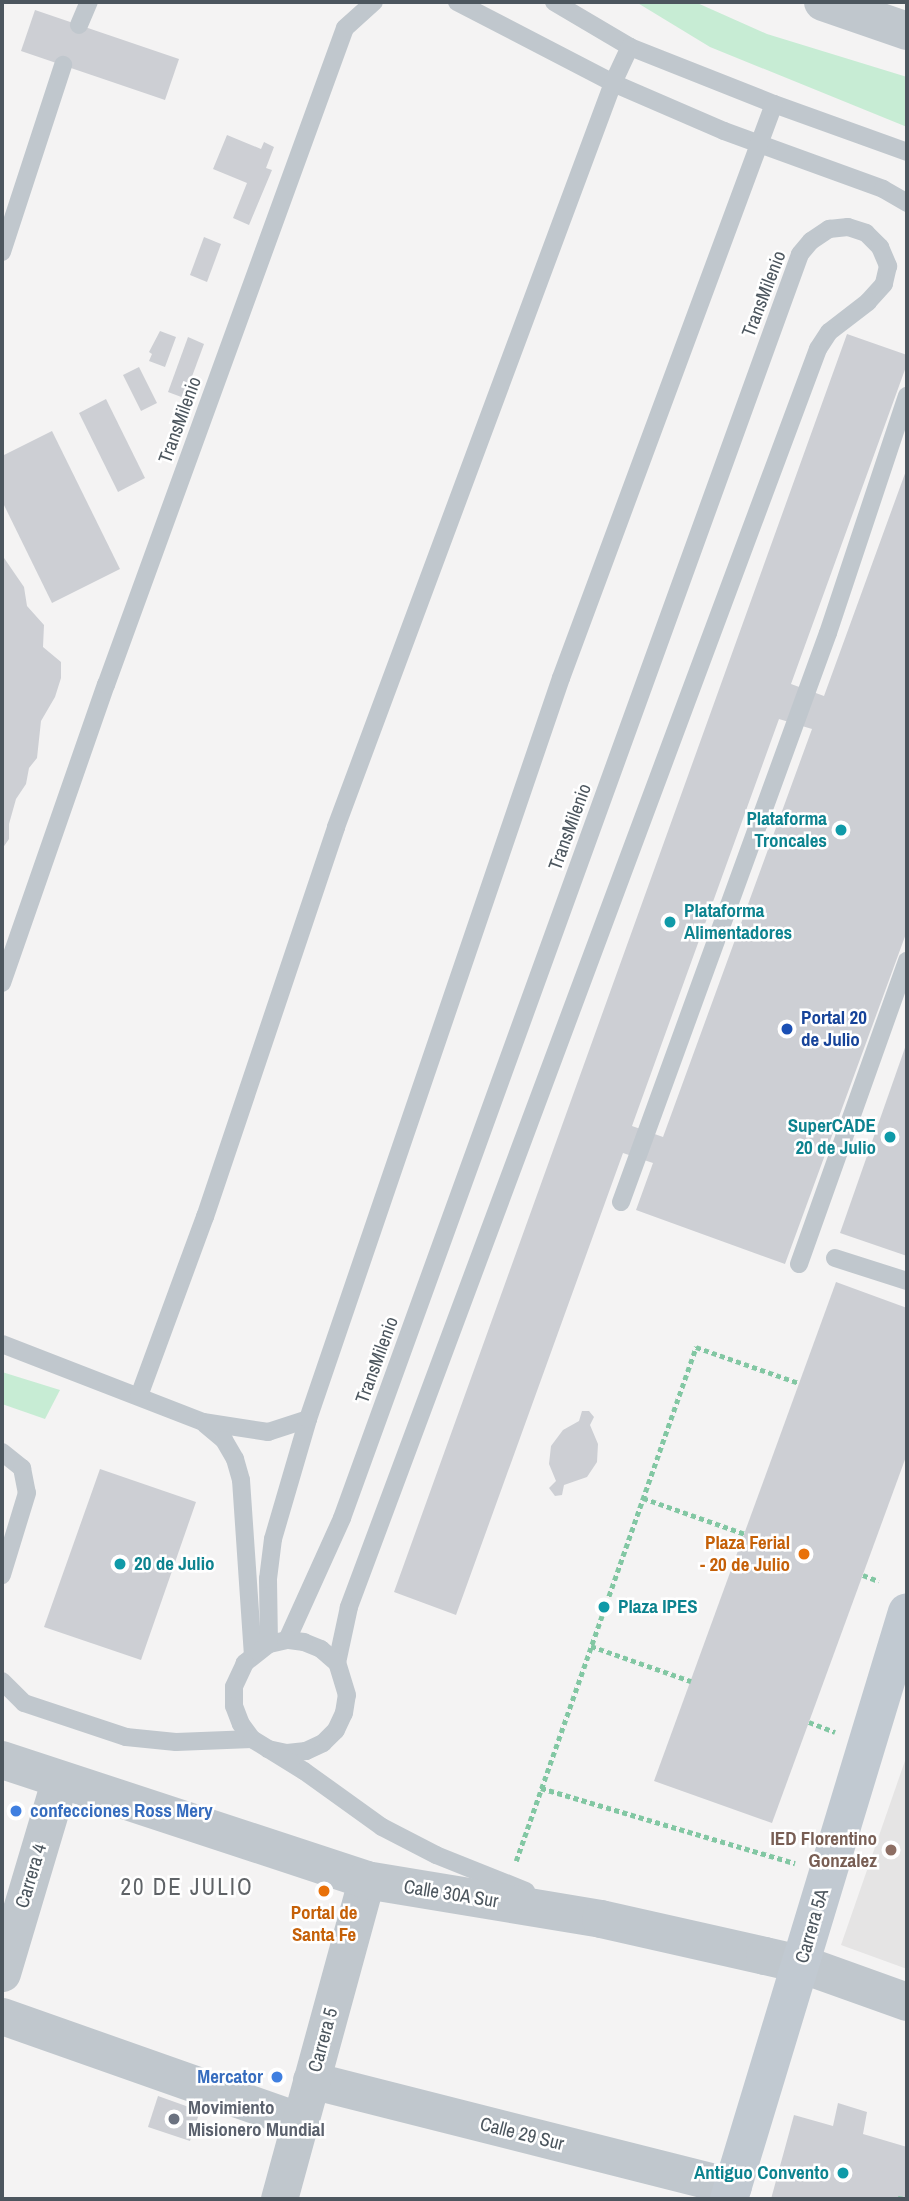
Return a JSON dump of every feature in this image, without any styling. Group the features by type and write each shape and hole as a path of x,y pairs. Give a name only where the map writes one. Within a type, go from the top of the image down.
{"main road":[{"name":"Carrera 5A","path":"731,2193 907,1612"}],"street":[{"path":"822,2 907,31"},
{"name":"Calle 30A Sur","path":"2,1760 366,1880 601,1919 801,1964 907,2002"},
{"name":"Carrera 4","path":"2,1973 60,1779"},
{"name":"Carrera 5","path":"279,2199 366,1880"},
{"path":"2,2016 300,2122"},
{"name":"Calle 29 Sur","path":"311,2080 731,2193"}],"lane":[{"path":"79,25 89,2"},
{"name":"TransMilenio","path":"2,983 345,29 374,2"},
{"path":"457,2 613,83 758,144 883,189 907,203"},
{"path":"554,2 630,47 774,104 907,152"},
{"path":"139,1396 205,1217 336,827 613,83 630,47"},
{"path":"2,252 62,65"},
{"path":"269,1644 268,1579 273,1539 308,1419 562,678 774,104"},
{"name":"TransMilenio","path":"268,1749 287,1753 306,1751 323,1743 336,1730 345,1713 347,1695 337,1663 349,1607 818,349 829,332 867,302 884,284 888,266 880,247 866,233 848,227 829,229 811,241 800,254 342,1518 287,1640"},
{"path":"621,1202 828,633 907,396"},
{"path":"799,1264 907,961"},
{"path":"835,1258 907,1281"},
{"path":"2,1344 203,1422 268,1432 308,1419"},
{"path":"203,1422 224,1440 235,1459 241,1480 253,1654"},
{"path":"2,1452 22,1468 27,1493 2,1575"},
{"name":"TransMilenio","path":"337,1663 321,1649 304,1642 287,1640 269,1644 253,1654 239,1673 234,1687 234,1706 240,1724 253,1739 382,1827 436,1855 601,1919"},
{"path":"2,1681 24,1703 125,1737 176,1742 253,1739"}],"path":[{"path":"507,1884 696,1347 799,1383"},
{"path":"643,1498 744,1534"},
{"path":"863,1575 879,1581"},
{"path":"591,1646 691,1681"},
{"path":"809,1722 836,1732"},
{"path":"541,1788 796,1863"}],"shaded area":[{"name":"IED Florentino Gonzalez","path":"907,1755 907,1969 841,1945"}],"green space":[{"path":"636,2 695,2 767,34 907,77 907,127 710,47"},
{"path":"2,1372 60,1390 45,1419 2,1404"}],"building":[{"path":"35,10 179,59 165,100 21,51"},
{"path":"227,135 261,149 264,142 274,147 266,168 272,170 249,225 233,218 247,183 213,169"},
{"path":"204,237 221,244 207,282 190,275"},
{"path":"160,331 176,337 165,367 149,361 152,354 149,352"},
{"name":"Portal 20 de Julio","path":"847,334 907,355 907,364 791,684 824,696 907,468 907,931 785,1264 636,1210 653,1163 623,1153 456,1615 394,1592","holes":["779,719 812,729 663,1137 632,1126"]},
{"path":"188,337 204,344 184,398 168,392"},
{"path":"139,367 157,403 141,411 123,375"},
{"path":"106,399 145,478 118,492 79,413"},
{"path":"52,431 120,569 52,603 2,501 2,456"},
{"path":"2,555 24,587 27,606 44,625 43,647 61,662 61,678 55,697 41,721 37,758 29,768 26,784 16,799 9,824 9,839 2,849"},
{"name":"SuperCADE 20 de Julio","path":"907,1042 907,1256 840,1233"},
{"name":"Plaza Ferial - 20 de Julio","path":"836,1282 907,1308 907,1454 772,1823 654,1781"},
{"path":"582,1411 589,1411 594,1417 590,1425 598,1444 597,1462 587,1477 564,1485 562,1495 555,1496 549,1488 556,1481 549,1464 551,1446 563,1430 579,1421"},
{"name":"20 de Julio","path":"100,1469 196,1502 141,1660 44,1627"},
{"name":"Movimiento Misionero Mundial","path":"158,2096 200,2111 190,2141 148,2127"},
{"name":"Antiguo Convento","path":"838,2103 867,2112 863,2134 907,2147 907,2199 771,2199 794,2115 833,2126"}],"place":[{"name":"Plataforma Troncales","path":"841,830"},
{"name":"Plataforma Alimentadores","path":"670,922"},
{"name":"Portal 20 de Julio","path":"787,1029"},
{"name":"SuperCADE 20 de Julio","path":"890,1137"},
{"name":"Plaza Ferial - 20 de Julio","path":"804,1554"},
{"name":"20 de Julio","path":"120,1564"},
{"name":"Plaza IPES","path":"604,1607"},
{"name":"confecciones Ross Mery","path":"16,1811"},
{"name":"IED Florentino Gonzalez","path":"891,1850"},
{"name":"Portal de Santa Fe","path":"324,1891"},
{"name":"Mercator","path":"277,2077"},
{"name":"Movimiento Misionero Mundial","path":"174,2119"},
{"name":"Antiguo Convento","path":"843,2173"}],"district":[{"name":"20 DE JULIO","path":"187,1887"}]}
